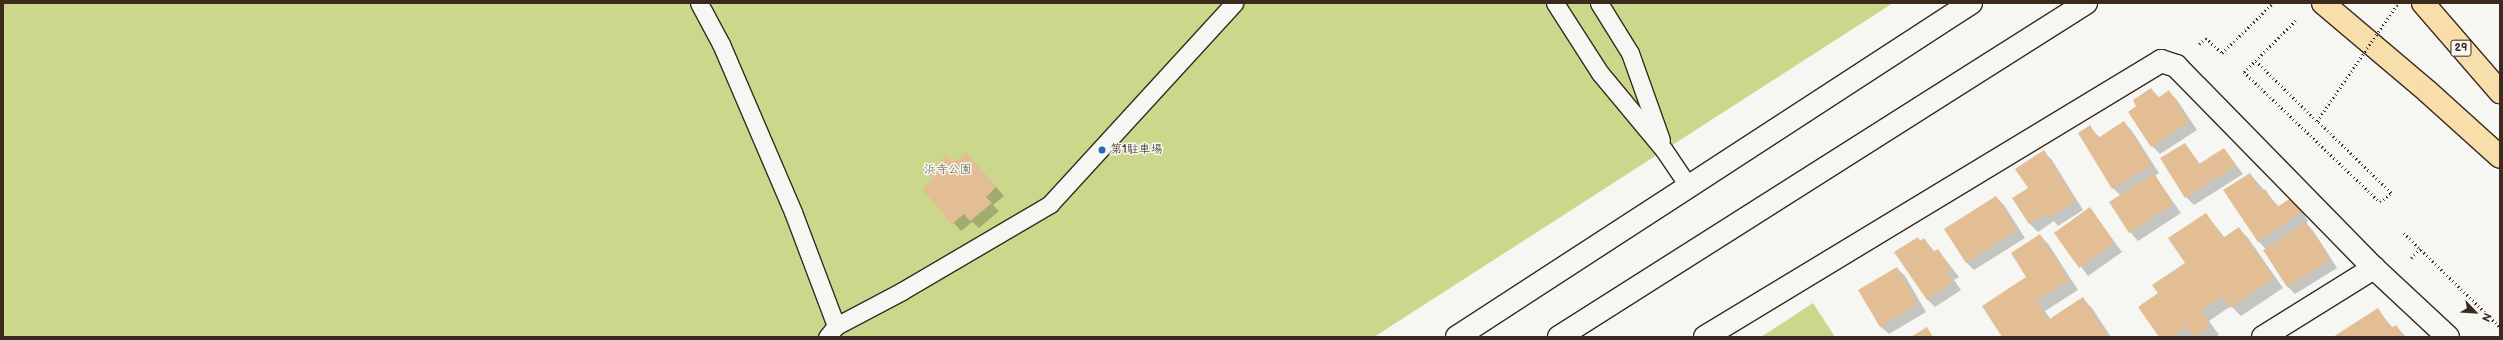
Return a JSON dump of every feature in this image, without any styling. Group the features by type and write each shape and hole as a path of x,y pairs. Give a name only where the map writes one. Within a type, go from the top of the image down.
{"main road":[{"path":"2323,3 2427,91 2500,157"},
{"name":"29","path":"2423,3 2500,92"}],"street":[{"path":"1458,337 1971,3"},
{"path":"1559,337 2086,3"},
{"path":"1705,337 2161,61 2176,66 2374,268 2448,337"},
{"path":"2263,337 2374,268"}],"lane":[{"path":"699,3 721,44 793,212 831,331 1050,204 1234,3"},
{"path":"1555,3 1600,73 1664,150 1689,186"},
{"path":"1599,3 1630,53 1664,150"}],"path":[{"path":"2316,121 2398,3"},
{"path":"2176,66 2206,38 2222,53 2271,5"},
{"path":"2256,61 2391,193 2380,202 2244,72 2301,15"},
{"path":"2404,233 2500,328"}],"green space":[{"name":"浜寺公園","path":"3,3 1893,3 1374,337 3,337"},
{"path":"1813,303 1835,337 1761,337"}],"building":[{"path":"2151,88 2158,98 2169,90 2189,122 2151,147 2128,112 2136,106 2133,100"},
{"path":"2124,121 2151,165 2112,189 2078,133 2090,125 2098,138"},
{"path":"2185,143 2199,164 2224,148 2236,165 2185,198 2160,158"},
{"path":"2044,150 2076,201 2049,218 2046,214 2029,224 2012,198 2028,188 2015,169"},
{"path":"966,152 996,187 986,197 992,203 970,221 964,214 952,224 922,189 933,179 927,172 947,155 954,162"},
{"path":"2154,173 2173,204 2129,233 2109,202"},
{"path":"2250,173 2262,192 2265,189 2277,207 2291,198 2301,212 2258,242 2223,190"},
{"path":"1996,196 2017,230 1966,263 1944,229"},
{"path":"2090,207 2115,243 2079,268 2054,233"},
{"path":"2206,213 2223,238 2239,227 2274,278 2230,308 2222,296 2201,311 2211,325 2194,337 2187,327 2172,337 2159,337 2138,307 2158,293 2152,285 2185,263 2168,238"},
{"path":"2306,222 2330,260 2287,287 2263,250"},
{"path":"2040,234 2069,280 2036,301 2048,320 2083,297 2108,337 2002,337 1982,306 2026,277 2011,253"},
{"path":"1918,237 1920,241 1924,238 1933,252 1938,249 1951,269 1947,272 1953,281 1927,300 1894,252"},
{"path":"1897,267 1918,304 1880,327 1858,290"},
{"path":"2378,308 2391,328 2396,325 2404,337 2333,337"},
{"path":"1927,327 1933,337 1911,337"}],"place":[{"name":"第1駐車場","path":"1102,150"}]}
